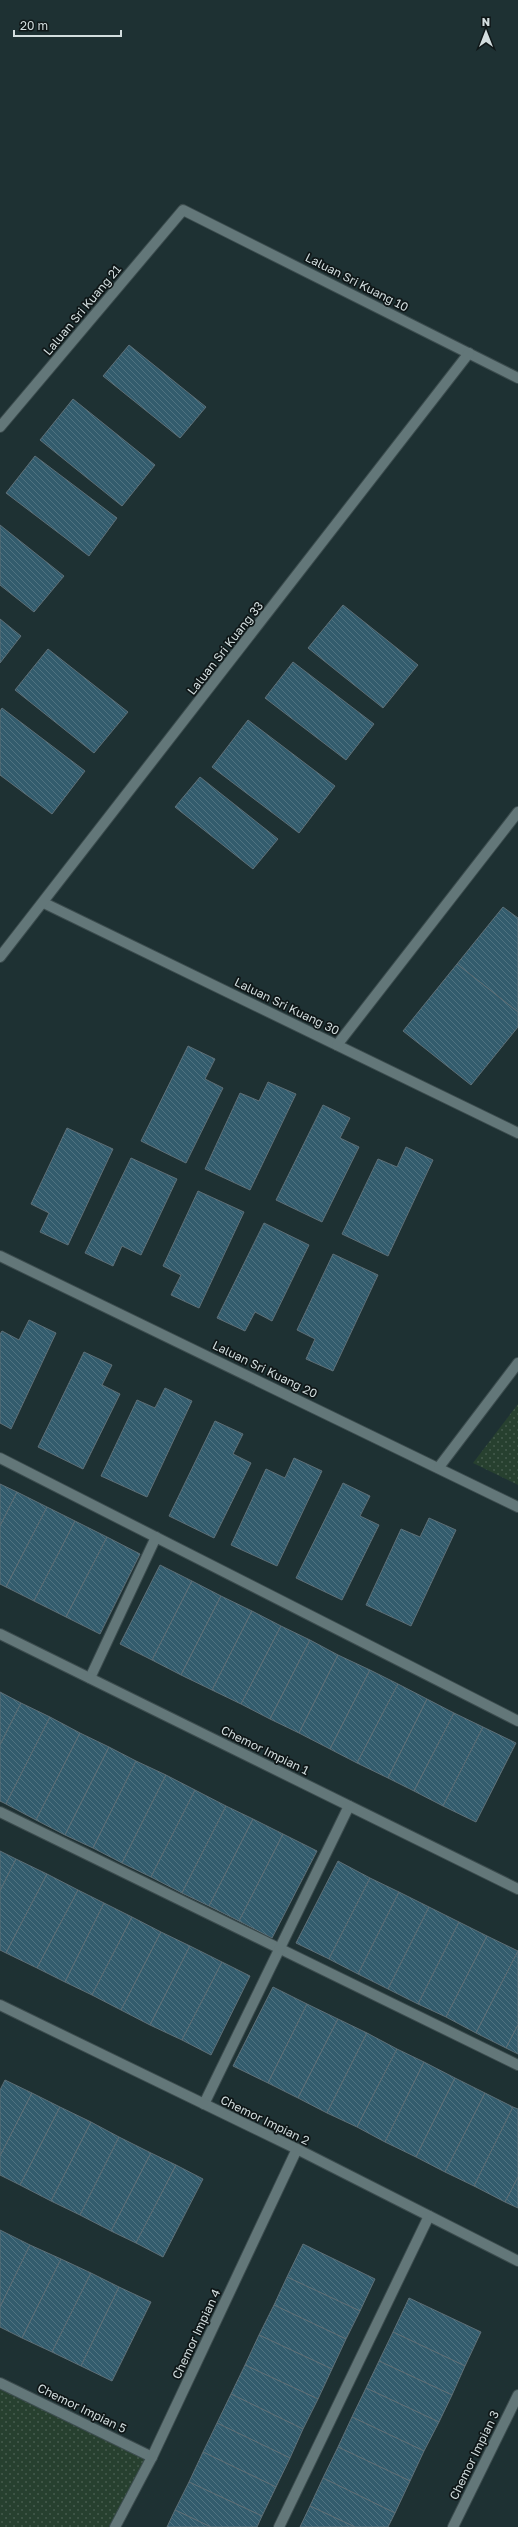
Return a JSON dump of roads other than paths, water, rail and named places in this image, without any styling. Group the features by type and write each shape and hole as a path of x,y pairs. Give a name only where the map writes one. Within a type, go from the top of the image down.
{"street":[{"name":"Laluan Sri Kuang 10","path":"183,210 518,378"},
{"name":"Laluan Sri Kuang 21","path":"0,427 183,210"},
{"name":"Laluan Sri Kuang 33","path":"0,957 44,903 469,353"},
{"path":"337,1045 518,812"},
{"name":"Laluan Sri Kuang 30","path":"44,903 518,1133"},
{"name":"Laluan Sri Kuang 20","path":"0,1256 439,1467 518,1507"},
{"path":"439,1467 518,1363"},
{"path":"0,1458 518,1722"},
{"path":"90,1678 156,1537"},
{"name":"Chemor Impian 1","path":"0,1634 518,1890"},
{"path":"204,2104 349,1806"},
{"path":"0,1812 518,2065"},
{"name":"Chemor Impian 2","path":"0,2005 297,2149 518,2261"},
{"name":"Chemor Impian 4","path":"115,2527 152,2457 297,2149"},
{"path":"279,2527 429,2216"},
{"name":"Chemor Impian 5","path":"0,2383 152,2457"},
{"name":"Chemor Impian 3","path":"453,2527 518,2395"}]}
